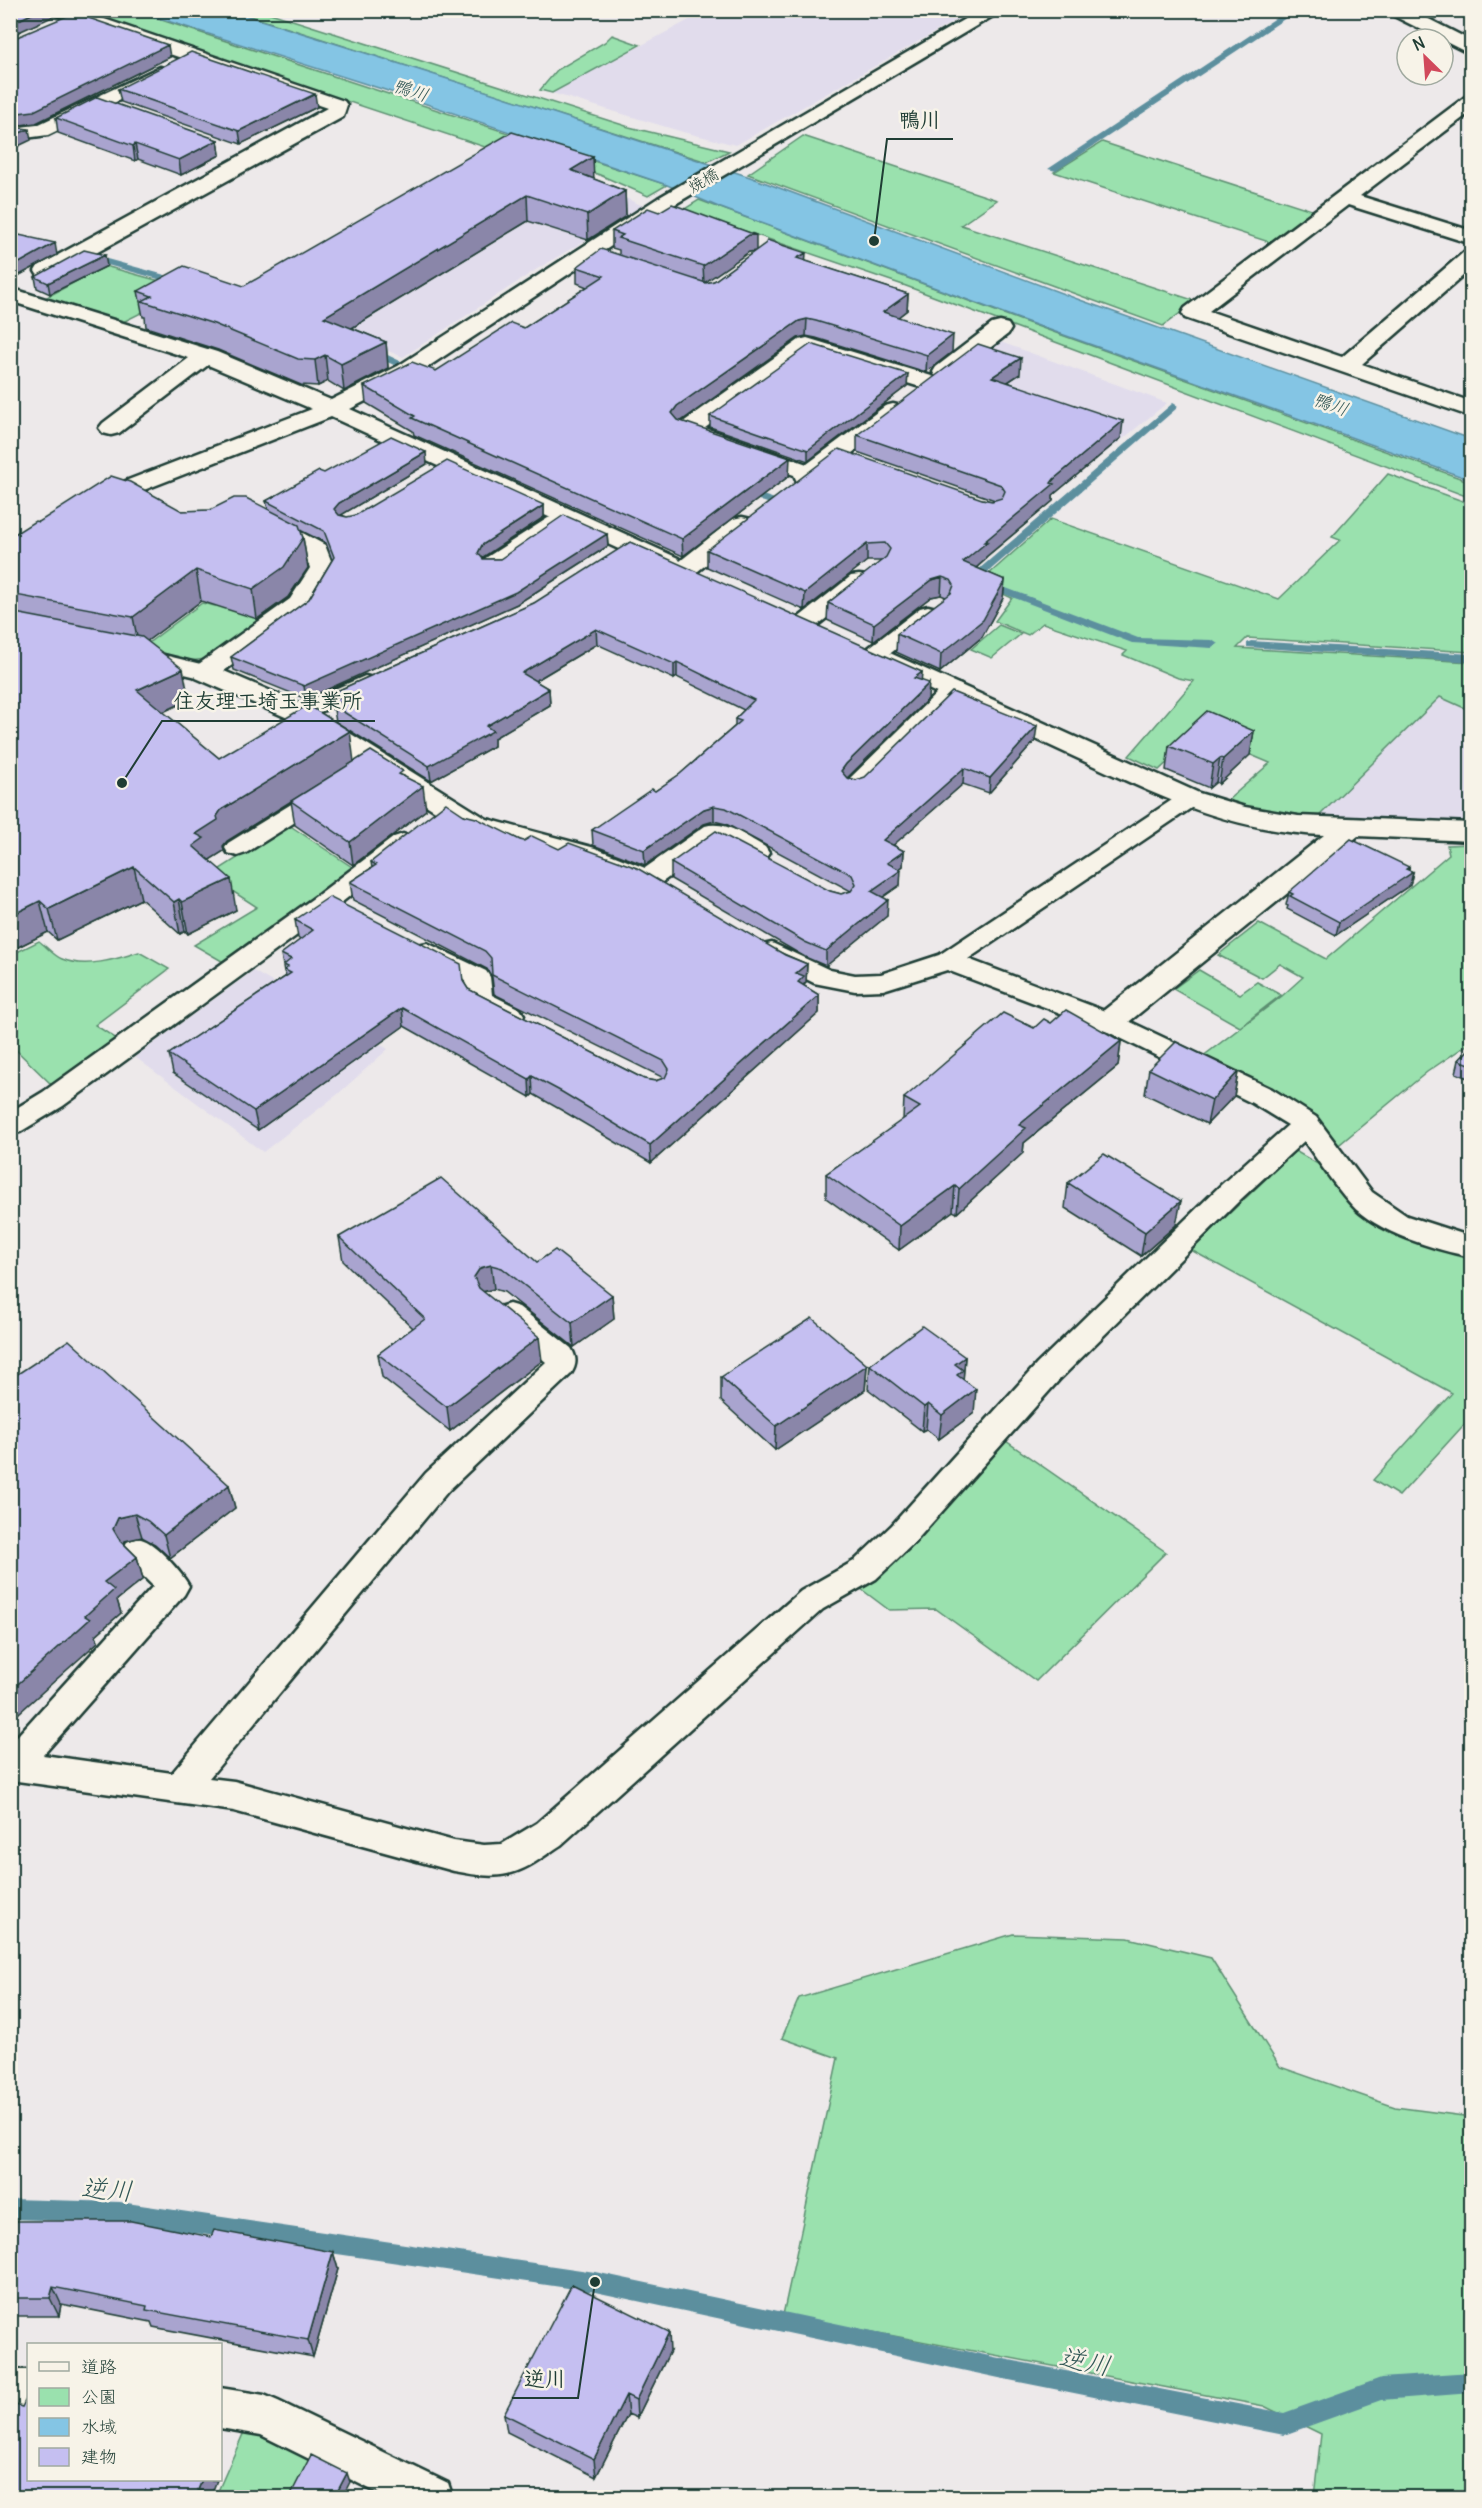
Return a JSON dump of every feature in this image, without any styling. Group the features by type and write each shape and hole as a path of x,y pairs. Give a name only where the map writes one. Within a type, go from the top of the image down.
{"street":[{"name":"焼橋","path":"76,514 132,497 332,409 414,366 665,202 994,10"},
{"path":"1396,10 1467,43"},
{"path":"10,293 336,113 337,105 193,55 63,17"},
{"path":"10,130 18,133 41,131 193,55"},
{"path":"100,103 124,112"},
{"path":"1467,109 1193,313 1472,410"},
{"path":"232,150 254,158"},
{"path":"1347,198 1472,238"},
{"path":"1346,366 1472,256"},
{"path":"10,293 205,356 332,409 438,468 564,516 621,551 694,574 762,510"},
{"path":"792,487 811,473 847,459 930,383 1000,329"},
{"path":"811,473 687,430 807,345 930,383"},
{"path":"111,428 205,356"},
{"path":"206,672 300,604 322,568 316,550 255,518 244,518"},
{"path":"796,618 1189,799 1241,815 1298,825 1472,832"},
{"path":"206,672 299,712 360,771 432,819 477,825 585,854 658,885 715,832 777,865"},
{"path":"1109,1022 1350,828"}],"lane":[{"path":"589,253 610,260"},
{"path":"492,564 564,516"},
{"path":"796,618 876,568"},
{"path":"875,654 940,604"},
{"path":"119,653 206,672"},
{"path":"299,712 385,674"},
{"path":"855,786 953,690"},
{"path":"237,848 360,771"},
{"path":"756,942 795,965 823,977 855,982 883,982 948,961 1189,799"},
{"path":"10,1125 53,1099 339,906 432,819"},
{"path":"402,939 477,977 480,999 532,1025"},
{"path":"948,961 1109,1022 1262,1095 1306,1124 1362,1199 1397,1223 1453,1243 1472,1247"},
{"path":"12,1765 234,1796 464,1857 507,1859 549,1834 812,1600 865,1570 888,1548 1047,1372 1232,1191 1306,1124"},
{"path":"181,1787 437,1482 561,1366 561,1356 493,1302"},
{"path":"12,1765 173,1586 138,1551"},
{"path":"10,2390 27,2390"},
{"path":"222,2408 264,2415 433,2498"}],"shaded area":[{"path":"706,11 972,11 736,145 683,132 552,93"},
{"path":"571,173 643,206 537,269 403,357 326,326"},
{"path":"998,341 1167,403 1065,486 893,425"},
{"path":"1440,697 1471,711 1471,822 1318,817"},
{"path":"253,971 388,1049 338,1094 263,1152 135,1057"}],"green space":[{"path":"75,11 134,11 667,185 648,196 600,175 518,148 506,154"},
{"path":"234,11 264,11 629,127 729,151 707,162"},
{"path":"612,35 640,45 552,93 540,90 557,70 605,42"},
{"path":"803,136 997,200 961,225 1196,301 1163,326 748,174"},
{"path":"1102,142 1318,212 1275,244 1054,172"},
{"path":"699,200 1017,319 1471,482 1471,498 906,286 683,210"},
{"path":"105,266 189,289 123,322 45,298"},
{"path":"1388,474 1471,504 1471,652 1247,638 1237,648 1471,662 1471,711 1440,697 1318,817 1254,809 1228,800 1270,763 1199,733 1159,770 1129,756 1194,681 1178,678 1123,655 1127,651 1043,623 1028,635 995,621 1012,598 979,583 1051,519 1279,599 1340,540 1332,537"},
{"path":"233,594 274,613 206,659 189,661 143,647 202,603 215,606"},
{"path":"999,625 1021,634 992,658 971,649"},
{"path":"289,825 355,869 227,964 194,945 257,907 209,876"},
{"path":"1471,844 1471,1042 1427,1072 1335,1148 1202,1057 1282,996 1303,977 1280,964 1262,978 1218,955 1259,923 1326,959 1449,854 1447,845"},
{"path":"39,941 56,956 71,962 101,962 139,952 169,969 95,1025 120,1041 55,1088 11,1045 11,955"},
{"path":"1199,970 1240,994 1257,982 1281,995 1240,1027 1173,989"},
{"path":"1295,1151 1318,1164 1357,1211 1433,1248 1471,1256 1471,1417 1399,1496 1373,1480 1452,1393 1191,1250"},
{"path":"1003,1439 1166,1552 1036,1681 936,1609 889,1610 857,1586"},
{"path":"1013,1934 1128,1938 1211,1958 1280,2067 1395,2107 1471,2117 1471,2497 1314,2497 1321,2434 1264,2406 783,2315 838,2058 782,2038 799,1998"},
{"path":"247,2425 315,2454 293,2497 215,2498"}],"water":[{"path":"136,11 232,11 750,177 1080,300 1471,439 1471,480 1019,319 721,208 667,185 385,90"}],"building":[{"path":"10,10 40,10 10,24"},
{"path":"74,13 168,45 34,111 18,113 10,111 10,40"},
{"path":"191,52 315,94 239,131 118,89"},
{"path":"97,97 218,140 179,160 56,118"},
{"path":"10,127 29,129 10,137"},
{"path":"512,132 593,157 571,170 625,191 587,215 527,195 324,317 386,342 341,364 325,355 315,360 298,359 214,324 142,301 152,296 138,291 184,266 244,286"},
{"path":"672,204 756,235 749,235 703,266 618,238 623,235 612,231 648,208 659,212"},
{"path":"10,233 55,243 12,267 10,266"},
{"path":"767,240 806,253 797,258 908,294 883,312 953,335 927,355 816,321 807,319 799,321 677,406 672,413 678,420 790,458 682,539 412,418 415,416 364,386 412,362 436,371 511,323 524,328 604,276 577,267 601,249 706,283 714,281"},
{"path":"84,250 105,255 48,283 35,277"},
{"path":"811,344 908,374 808,450 710,416"},
{"path":"978,344 1021,358 992,377 1123,421 1054,479 1051,483 1054,484 963,562 1005,580 983,620 941,654 897,634 951,593 954,585 951,580 942,577 932,580 874,624 828,603 886,557 890,549 885,543 867,544 805,593 707,550 839,449 982,499 992,501 1002,498 1005,491 1001,485 857,435"},
{"path":"391,436 426,452 339,503 334,509 339,515 347,517 356,515 447,461 544,505 482,545 478,553 483,559 500,559 564,515 607,534 516,592 304,686 231,657 309,599 334,557 324,531 266,501 319,471 324,473"},
{"path":"111,476 130,482 182,511 210,510 234,498 246,498 299,525 303,538 284,567 253,589 196,570 133,617 10,594 10,537 35,521 39,522"},
{"path":"630,542 922,672 914,678 929,683 846,764 841,771 847,778 856,780 865,777 952,692 1037,726 990,778 964,768 883,840 904,851 887,863 901,870 871,891 888,900 826,951 805,942 671,863 716,831 830,891 841,894 851,891 856,884 852,875 726,808 714,806 704,809 644,850 592,830 652,789 655,791 680,774 741,721 735,719 754,700 677,662 674,664 596,629 522,673 549,689 486,726 493,731 429,766 334,706 345,700 330,694 534,603"},
{"path":"10,612 142,637 183,669 137,690 219,758 308,705 350,731 221,810 217,816 218,820 196,834 204,838 193,846 231,879 182,902 179,899 174,902 134,867 49,909 40,901 10,916"},
{"path":"1207,711 1254,731 1223,759 1220,758 1213,764 1169,746"},
{"path":"371,751 403,771 399,774 423,786 350,842 291,801"},
{"path":"446,803 464,815 476,818 520,840 524,841 532,836 559,849 569,843 637,868 785,955 807,964 796,973 804,976 798,982 819,995 650,1145 562,1092 532,1076 529,1079 402,1008 254,1111 169,1054 291,973 285,970 288,967 284,965 291,959 281,954 313,930 295,920 329,897 461,964 463,981 468,989 644,1079 655,1081 665,1078 669,1069 664,1061 492,975 491,958 485,951 350,882 376,865 371,862"},
{"path":"1351,839 1409,867 1406,869 1413,872 1339,922 1290,896 1293,894 1289,892"},
{"path":"1066,1010 1121,1041 1019,1125 1026,1128 959,1189 955,1186 900,1226 826,1174 920,1107 904,1098 1003,1013 1034,1028 1044,1019 1051,1023"},
{"path":"1176,1042 1238,1072 1212,1100 1149,1069"},
{"path":"1472,1046 1472,1065 1459,1060"},
{"path":"1104,1154 1181,1201 1145,1232 1068,1183"},
{"path":"441,1178 537,1262 555,1250 612,1295 572,1323 502,1268 491,1265 480,1268 474,1277 479,1288 539,1337 447,1407 378,1354 425,1319 339,1237"},
{"path":"812,1318 867,1365 776,1426 721,1377"},
{"path":"922,1326 965,1357 955,1364 963,1370 957,1375 976,1389 942,1415 928,1404 924,1407 870,1365"},
{"path":"69,1340 229,1485 164,1535 148,1521 135,1514 118,1518 113,1529 119,1539 137,1557 104,1582 114,1590 85,1616 90,1619 10,1691 10,1379"},
{"path":"10,2221 131,2221 211,2237 214,2230 333,2252 308,2340 146,2310 147,2306 53,2287 50,2298 10,2298"},
{"path":"572,2284 669,2332 636,2400 626,2395 594,2459 504,2414"},
{"path":"27,2397 27,2481 202,2481 198,2490 214,2495 213,2498 10,2498 10,2416 16,2405 22,2407"},
{"path":"311,2455 347,2473 334,2498 289,2498"}],"waterway":[{"path":"1053,169 1294,10"},
{"path":"96,259 180,282"},
{"path":"369,350 418,372"},
{"path":"983,571 1173,406"},
{"path":"741,491 789,507"},
{"path":"985,583 1136,641 1212,644"},
{"path":"1251,645 1472,658"},
{"name":"逆川","path":"10,2209 120,2212 595,2282 999,2368 1284,2424 1381,2389 1472,2382"}],"place":[{"name":"鴨川","path":"874,241"},
{"name":"住友理工埼玉事業所","path":"122,783"},
{"name":"逆川","path":"595,2282"}]}
